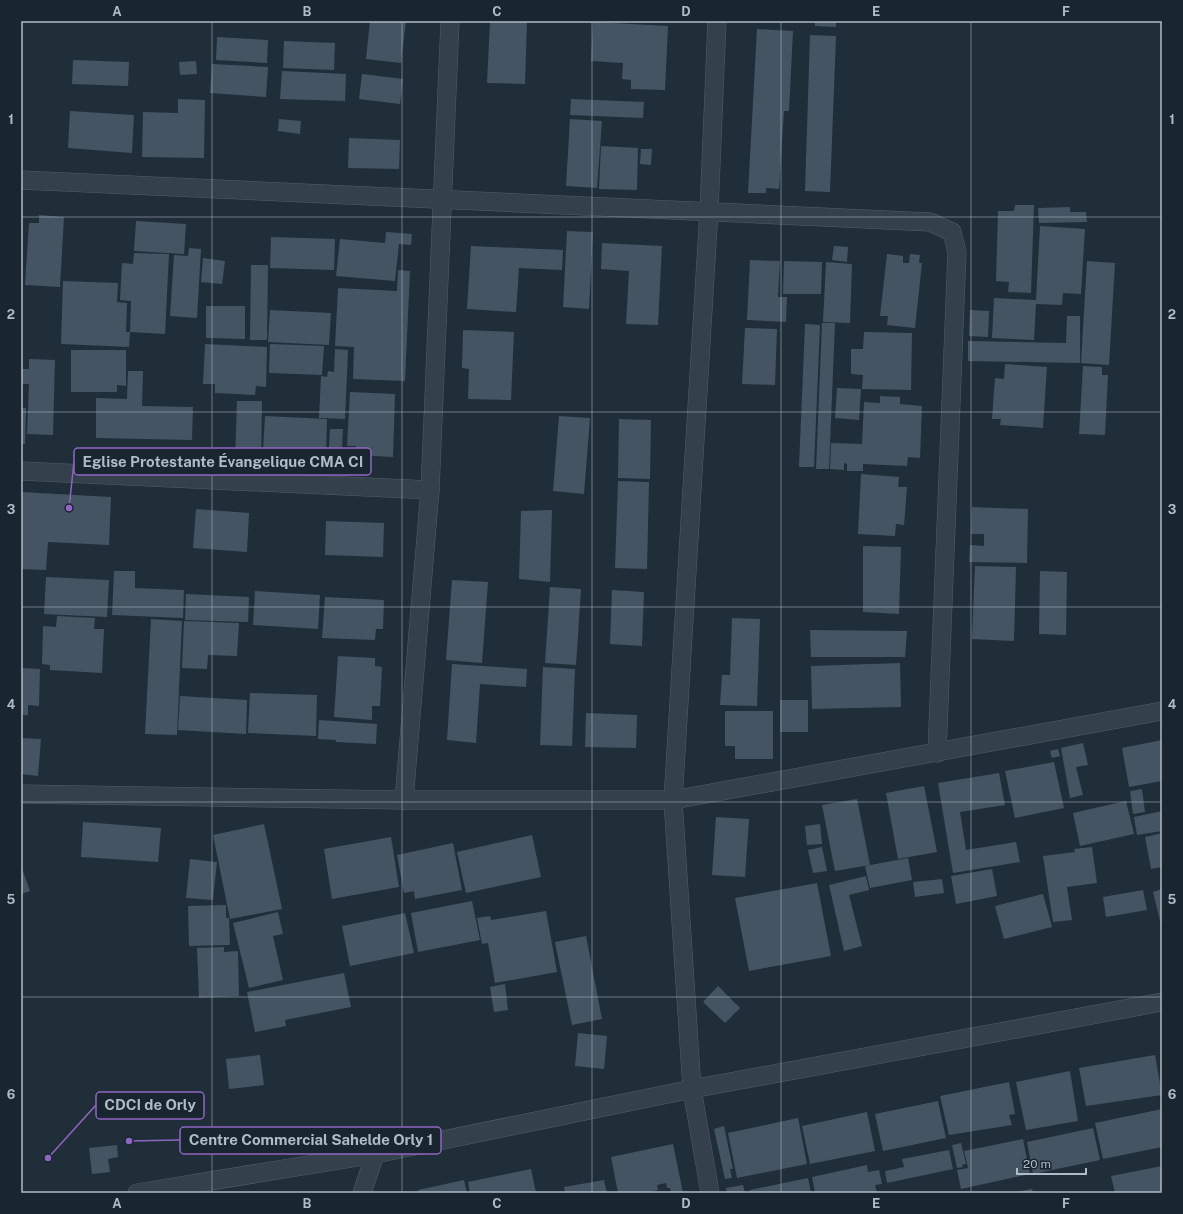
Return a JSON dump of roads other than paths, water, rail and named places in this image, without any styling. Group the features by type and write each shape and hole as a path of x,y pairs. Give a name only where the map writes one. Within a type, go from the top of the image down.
{"street":[{"path":"404,800 430,490 441,199 450,21"},
{"path":"710,1193 692,1089 673,800 709,211 717,21"},
{"path":"21,180 930,222 952,232 957,252 937,753"},
{"path":"21,471 430,490"},
{"path":"21,794 404,800 673,800 1162,711"},
{"path":"137,1193 375,1154 692,1089 1162,1002"},
{"path":"362,1193 375,1154"}],"place":[{"name":"Eglise Protestante Évangelique CMA CI","path":"69,508"},
{"name":"Centre Commercial Sahelde Orly 1","path":"129,1141"},
{"name":"CDCI de Orly","path":"48,1158"}]}
